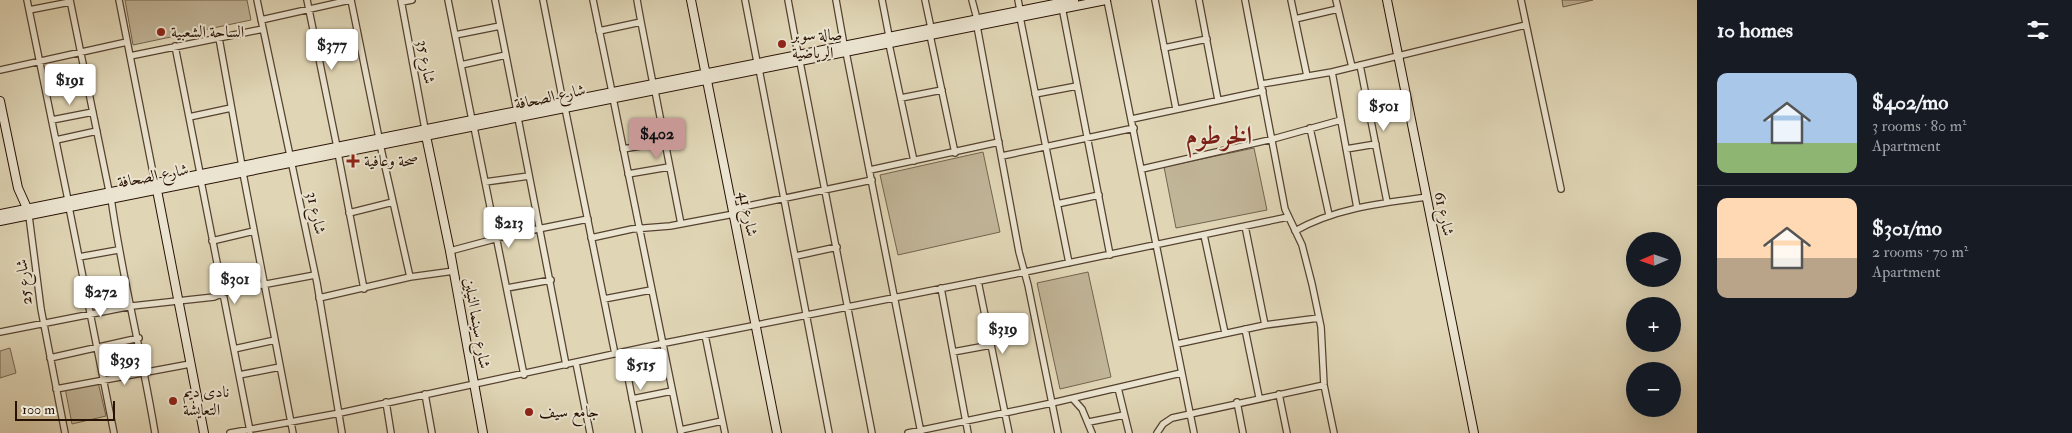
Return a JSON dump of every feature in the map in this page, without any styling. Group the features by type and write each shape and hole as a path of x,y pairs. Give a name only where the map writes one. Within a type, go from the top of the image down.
{"main road":[{"name":"شارع 41","path":"691,0 777,433"},
{"name":"شارع الصحافة","path":"0,221 28,212 110,194 473,124 977,23 1074,0"},
{"name":"شارع الصحافة","path":"1061,4 1107,0"},
{"name":"شارع 61","path":"1387,0 1474,433"},
{"name":"شارع 25","path":"0,101 18,188 28,212"},
{"name":"شارع سينما النيلين","path":"425,132 454,271 483,433"},
{"path":"156,186 204,433"},
{"name":"شارع الصحافة","path":"0,214 28,212"}],"street":[{"path":"27,0 114,433"},
{"path":"119,0 156,186"},
{"name":"شارع 31","path":"257,0 320,298 342,433"},
{"path":"307,0 364,288"},
{"path":"261,20 350,0 410,278"},
{"path":"401,1 412,0"},
{"path":"448,0 524,375"},
{"path":"495,0 551,280 566,365"},
{"path":"542,0 615,354"},
{"path":"593,0 681,432 722,421"},
{"path":"637,0 680,224"},
{"path":"745,0 829,433"},
{"path":"788,0 849,306 872,433"},
{"path":"836,0 921,432"},
{"path":"882,0 914,161"},
{"path":"925,0 955,152"},
{"path":"972,0 1019,252 1025,272 1058,433"},
{"path":"1018,0 1069,263"},
{"path":"1107,0 1158,245 1194,433"},
{"path":"1155,0 1176,109"},
{"path":"1199,0 1218,100"},
{"path":"1245,0 1288,217 1305,253 1319,318 1324,385 1334,433"},
{"path":"1292,0 1307,76"},
{"path":"1336,0 1352,67"},
{"path":"1521,0 1561,189"},
{"path":"29,10 70,1 110,194 118,250 132,306 155,433"},
{"name":"شارع 35","path":"401,1 425,132"},
{"path":"1061,4 1110,255"},
{"path":"1295,19 1338,9"},
{"path":"600,31 640,22"},
{"path":"1132,119 1526,25"},
{"path":"455,35 500,26"},
{"path":"130,56 263,29"},
{"path":"218,38 293,433"},
{"path":"1164,48 1206,39"},
{"path":"0,70 127,42"},
{"path":"175,46 251,431"},
{"path":"461,65 506,55"},
{"path":"1360,65 1387,202"},
{"path":"1332,72 1358,208"},
{"path":"1036,94 1077,86"},
{"path":"901,98 942,90"},
{"path":"189,117 231,108"},
{"path":"52,120 93,112"},
{"path":"1142,170 1273,139 1340,120"},
{"path":"1002,156 1134,128"},
{"path":"1310,128 1329,215"},
{"path":"56,140 97,132"},
{"path":"623,150 664,142"},
{"path":"870,170 999,142"},
{"path":"1346,149 1376,144"},
{"path":"628,174 669,167"},
{"path":"485,182 529,176"},
{"path":"591,238 638,228 680,224 784,198 872,180"},
{"path":"1057,204 1098,195"},
{"path":"1295,231 1329,215 1387,202 1427,197"},
{"path":"349,212 393,202"},
{"name":"شارع 25","path":"28,212 43,323 65,433"},
{"path":"230,433 251,431 340,413 705,335 1110,255 1288,217"},
{"path":"450,251 588,219"},
{"path":"1245,226 1266,325"},
{"path":"212,241 254,232"},
{"path":"1204,235 1225,333"},
{"path":"796,256 837,247"},
{"path":"78,257 118,250"},
{"path":"320,298 410,278 454,271"},
{"path":"0,330 132,306 179,302 223,295 229,291 315,274"},
{"path":"507,288 551,280"},
{"path":"978,281 1009,433"},
{"path":"941,288 968,433"},
{"path":"604,299 651,290"},
{"path":"1177,344 1266,325 1319,318"},
{"path":"1245,329 1259,397"},
{"path":"705,335 725,433"},
{"path":"50,358 138,338"},
{"path":"234,349 275,340"},
{"path":"953,352 991,345"},
{"path":"623,352 639,433"},
{"path":"576,363 590,433"},
{"path":"56,389 190,364"},
{"path":"239,375 280,367"},
{"path":"908,433 921,432 1052,404 1181,373"},
{"path":"1157,433 1167,420 1189,413 1324,385"},
{"path":"1118,388 1129,433"},
{"path":"632,399 672,391"},
{"path":"424,394 432,433"},
{"path":"1279,394 1287,433"},
{"path":"1073,399 1082,409 1092,433"},
{"path":"386,402 391,433"},
{"path":"1237,402 1243,433"},
{"path":"1089,422 1124,415"}],"shaded area":[{"name":"الساحة الشعبية","path":"125,0 247,0 251,20 133,45"},
{"path":"1562,0 1593,0 1563,7"},
{"path":"1254,148 1267,210 1176,228 1164,167"},
{"path":"983,152 1000,232 898,255 880,175"},
{"path":"1088,272 1111,377 1060,389 1037,283"},
{"path":"10,348 16,373 0,378 0,351"},
{"path":"98,382 106,416 72,424 65,388"}],"place":[{"name":"الساحة الشعبية","path":"161,32"},
{"name":"صالة سوبر الرياضية","path":"782,44"},
{"name":"صحة وعافية","path":"353,161"},
{"name":"نادى ديم التعايشة","path":"173,401"},
{"name":"جامع سيف","path":"529,412"}],"district":[{"name":"الخرطوم","path":"1219,136"}]}
